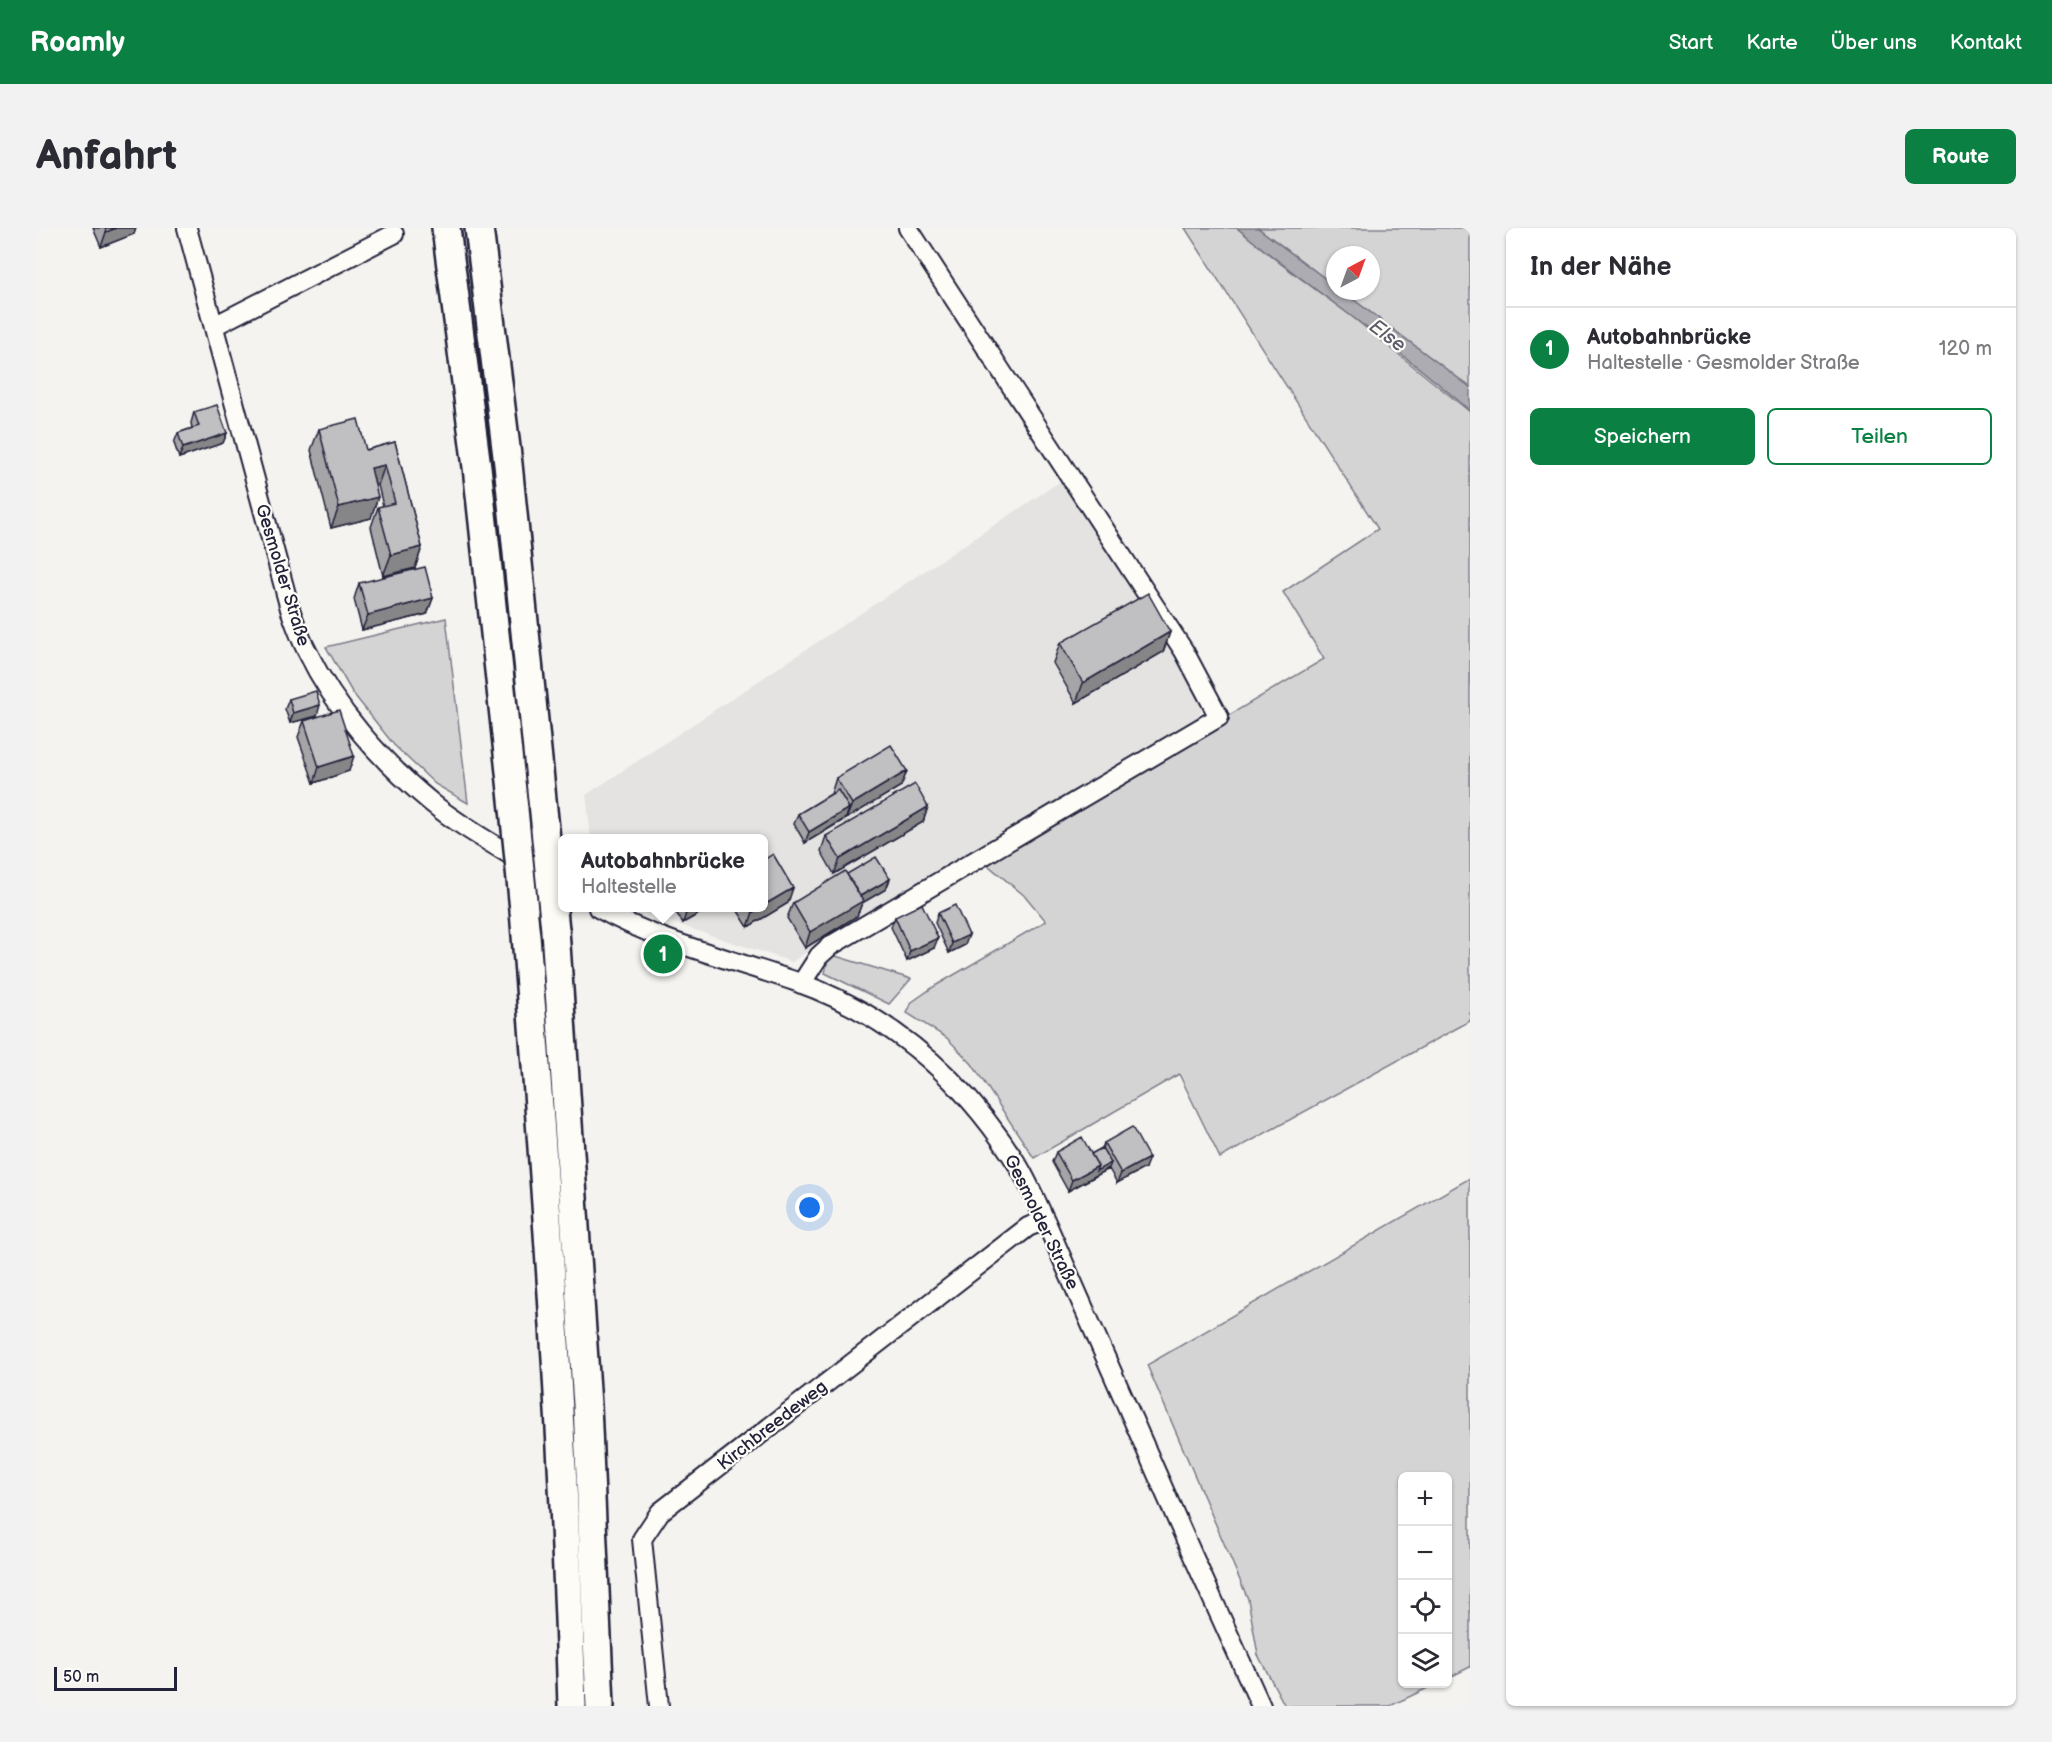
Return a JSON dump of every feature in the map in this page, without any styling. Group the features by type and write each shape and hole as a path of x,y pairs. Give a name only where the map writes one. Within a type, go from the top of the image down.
{"highway":[{"path":"446,228 477,467 524,910 546,1193 572,1706"},
{"path":"479,228 508,464 555,930 587,1405 600,1706"}],"street":[{"name":"Gesmolder Straße","path":"187,228 290,609 306,651 328,689 354,724 381,754 433,804 471,831 558,884"},
{"path":"801,984 819,956 830,946 1219,717 1184,651 908,228"},
{"path":"213,326 394,234"},
{"name":"Gesmolder Straße","path":"606,912 664,936 801,984 844,1003 886,1026 929,1058 954,1081 993,1128 1020,1169 1045,1220 1261,1706"},
{"name":"Kirchbreedeweg","path":"659,1706 642,1539 660,1512 1028,1227 1045,1220"}],"shaded area":[{"path":"1185,228 1237,228 1470,412 1470,1021 1220,1158 1179,1074 1034,1158 972,1064 947,1038 907,1013 912,1002 935,986 1046,921 1026,897 983,861 1324,659 1283,592 1378,529"},
{"path":"1258,228 1470,228 1470,387 1354,300 1380,300 1380,246 1326,246 1326,279"},
{"path":"1067,477 1174,645 1205,706 1195,721 818,944 792,962 662,919 648,912 768,912 768,834 591,834 586,795"},
{"path":"446,618 468,803 435,784 394,745 352,692 326,647"},
{"path":"829,954 911,979 889,1004 825,973"},
{"path":"1470,1178 1470,1667 1452,1676 1452,1472 1398,1472 1398,1688 1428,1688 1390,1706 1285,1706 1258,1655 1248,1599 1147,1365"}],"water":[{"path":"1237,228 1258,228 1326,279 1326,297"},
{"name":"Else","path":"1329,300 1354,300 1470,387 1470,411 1413,363"}],"building":[{"path":"217,405 227,433 183,448 178,433 199,426 194,412"},
{"path":"358,419 366,450 395,442 422,547 391,555 378,507 395,503 385,465 371,468 378,497 339,507 319,429"},
{"path":"425,567 433,598 368,615 359,583"},
{"path":"1148,593 1170,632 1083,683 1060,643"},
{"path":"316,691 320,705 293,713 289,699"},
{"path":"339,710 354,756 319,767 304,721"},
{"path":"891,745 907,771 852,804 836,778"},
{"path":"915,784 928,807 840,859 826,836"},
{"path":"838,790 849,808 809,832 798,814"},
{"path":"773,854 793,888 768,903 768,857"},
{"path":"876,857 890,879 860,896 847,874"},
{"path":"845,871 863,901 810,932 793,903"},
{"path":"922,904 938,938 910,951 895,917"},
{"path":"955,905 969,935 952,943 938,913"},
{"path":"1132,1127 1149,1158 1121,1173 1104,1143"},
{"path":"1082,1137 1098,1166 1072,1180 1056,1152"},
{"path":"1102,1148 1111,1163 1096,1171 1098,1166 1091,1154"}],"place":[{"name":"Autobahnbrücke","path":"663,954"}]}
